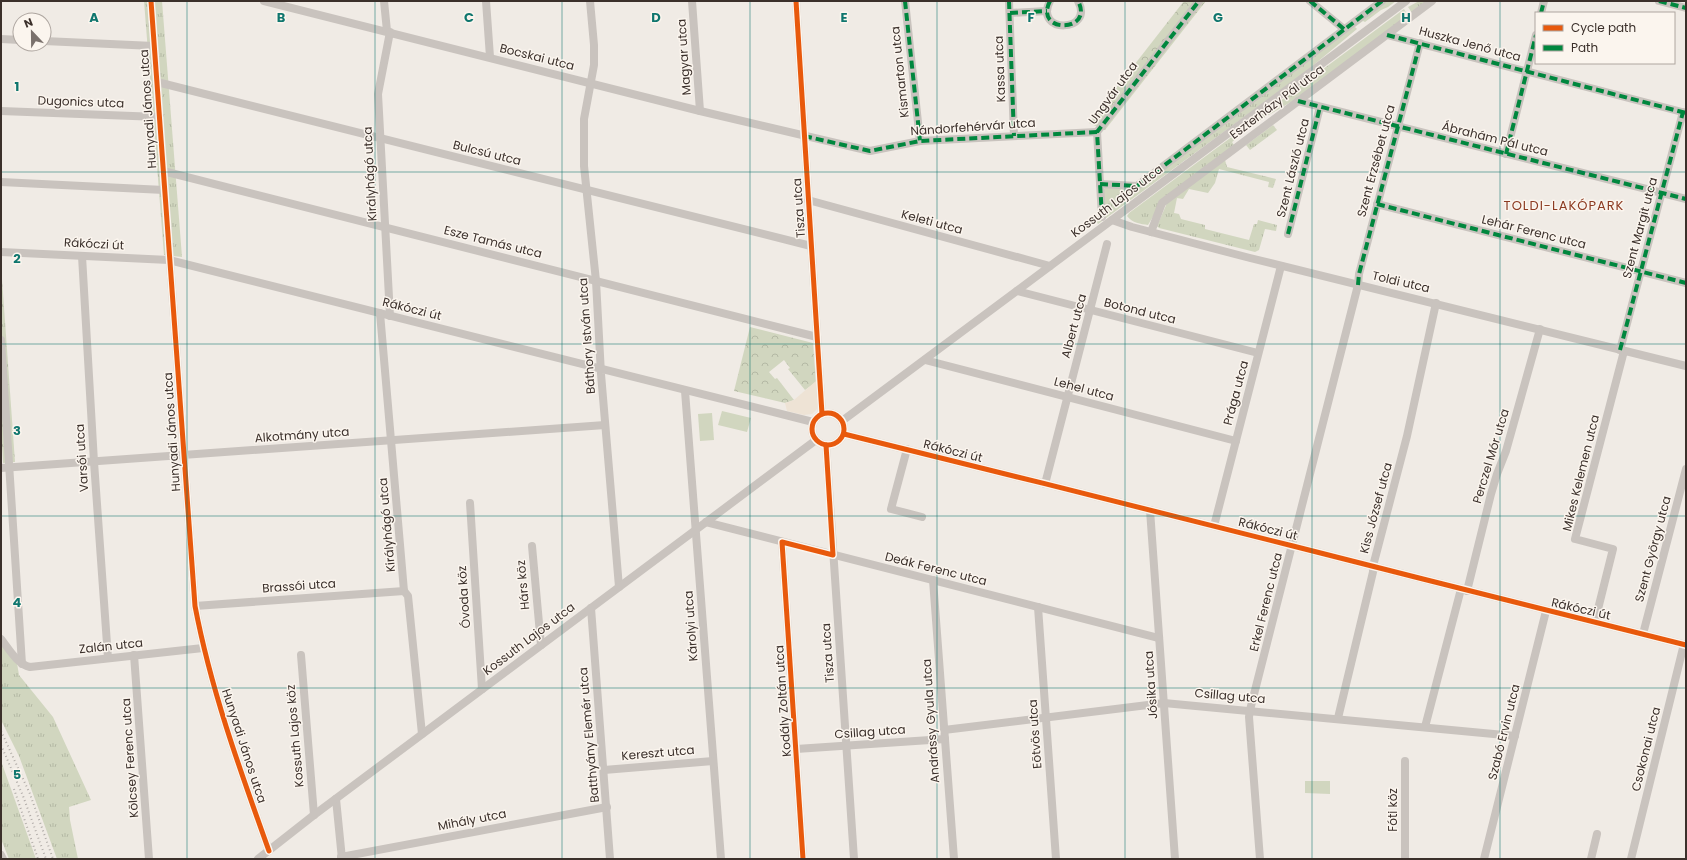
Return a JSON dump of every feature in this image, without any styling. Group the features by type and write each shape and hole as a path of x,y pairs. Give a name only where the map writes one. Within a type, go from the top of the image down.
{"street":[{"name":"Hunyadi János utca","path":"151,1 195,606 203,648 216,696 269,851"},
{"name":"Bocskai utca","path":"264,1 279,3 700,111 804,136"},
{"name":"Királyhágó utca","path":"384,1 388,31 378,94 379,138 390,316"},
{"path":"486,1 490,57"},
{"name":"Báthory István utca","path":"590,1 594,45 591,83 583,131 586,190 596,281 605,425 619,587"},
{"name":"Magyar utca","path":"692,1 700,111"},
{"name":"Tisza utca","path":"796,1 822,414"},
{"name":"Kismarton utca","path":"904,1 920,141"},
{"name":"Kassa utca","path":"1009,1 1014,136"},
{"path":"1050,1 1047,11 1051,21 1065,27 1070,25 1078,18 1080,13 1078,1"},
{"name":"Ungvár utca","path":"1102,217 1097,132 1198,1"},
{"path":"1310,1 1344,29"},
{"name":"Kossuth Lajos utca","path":"1100,184 1137,186 1382,1"},
{"name":"Kossuth Lajos utca","path":"842,421 1406,1"},
{"name":"Eszterházy Pál utca","path":"1151,232 1162,203 1432,1"},
{"path":"1542,12 1544,1"},
{"path":"1659,1 1686,8"},
{"path":"1010,13 1047,11"},
{"name":"Huszka Jenő utca","path":"1386,35 1685,112"},
{"path":"1,39 12,40"},
{"path":"1506,154 1535,39"},
{"path":"52,41 154,46"},
{"name":"Szent Erzsébet utca","path":"1358,285 1359,274 1420,43"},
{"name":"Bulcsú utca","path":"157,82 812,246"},
{"name":"Ábrahám Pál utca","path":"1298,101 1686,199"},
{"name":"Szent László utca","path":"1288,234 1320,107"},
{"name":"Dugonics utca","path":"1,111 159,118"},
{"name":"Szent Margit utca","path":"1622,350 1661,193 1685,112"},
{"name":"Nándorfehérvár utca","path":"804,136 870,151 920,141 1097,132"},
{"name":"Esze Tamás utca","path":"163,171 817,337"},
{"path":"1,182 164,190"},
{"name":"Keleti utca","path":"808,200 1050,266"},
{"name":"Lehár Ferenc utca","path":"1377,204 1686,283"},
{"name":"Toldi utca","path":"1112,220 1151,232 1281,266 1436,303 1686,366"},
{"name":"Albert utca","path":"1045,484 1108,244"},
{"name":"Rákóczi út","path":"1,252 170,260 813,422"},
{"name":"Varsói utca","path":"82,256 94,462 108,658"},
{"name":"Prága utca","path":"1214,526 1281,266"},
{"name":"Erkel Ferenc utca","path":"1260,859 1249,717 1250,710 1293,546 1358,285"},
{"name":"Botond utca","path":"1016,291 1258,353"},
{"name":"Kiss József utca","path":"1338,718 1373,572 1373,566 1407,436 1436,303"},
{"name":"Királyhágó utca","path":"380,313 404,591 408,596 422,734"},
{"name":"Perczel Mór utca","path":"1425,727 1491,494 1506,451 1540,329"},
{"path":"1,340 22,664"},
{"name":"Mikes Kelemen utca","path":"1595,621 1613,549 1575,539 1622,350"},
{"name":"Lehel utca","path":"925,360 1236,440"},
{"name":"Károlyi utca","path":"685,390 721,859"},
{"path":"831,413 836,415 842,421 844,434 836,443 826,445 816,440 812,432 813,422 822,414 831,413"},
{"name":"Alkotmány utca","path":"1,468 605,425"},
{"name":"Rákóczi út","path":"844,434 1373,566 1546,611 1595,621 1685,644"},
{"name":"Kossuth Lajos utca","path":"258,859 314,815 816,440"},
{"name":"Tisza utca","path":"826,445 854,859"},
{"path":"907,449 891,509 922,517"},
{"name":"Szent György utca","path":"1643,634 1686,469"},
{"name":"Óvoda köz","path":"470,503 482,689"},
{"name":"Jósika utca","path":"1150,510 1175,859"},
{"name":"Deák Ferenc utca","path":"706,522 1159,638"},
{"name":"Kodály Zoltán utca","path":"782,542 803,859"},
{"name":"Hárs köz","path":"532,546 541,645"},
{"name":"Andrássy Gyula utca","path":"933,580 954,859"},
{"name":"Brassói utca","path":"195,606 404,591"},
{"name":"Eötvös utca","path":"1038,607 1056,859"},
{"name":"Batthyány Elemér utca","path":"591,608 610,859"},
{"name":"Szabó Ervin utca","path":"1484,859 1546,611"},
{"path":"1,639 22,664"},
{"name":"Csokonai utca","path":"1631,859 1685,644"},
{"name":"Zalán utca","path":"22,664 30,667 203,648"},
{"name":"Kölcsey Ferenc utca","path":"134,655 149,859"},
{"name":"Kossuth Lajos köz","path":"301,655 314,815"},
{"name":"Csillag utca","path":"944,730 1164,703 1338,718 1515,736"},
{"name":"Csillag utca","path":"796,749 945,739"},
{"name":"Kereszt utca","path":"604,770 713,761"},
{"name":"Fóti köz","path":"1405,761 1405,859"},
{"path":"336,799 342,858"},
{"name":"Mihály utca","path":"342,858 607,807"},
{"path":"1590,859 1597,834"},
{"path":"1,854 3,859"}],"green space":[{"path":"144,1 162,1 182,257 164,255"},
{"path":"1184,1 1206,1 1105,130 1089,123"},
{"path":"1385,1 1396,1 1365,22 1363,21 1355,27 1357,29 1304,73 1098,224 1096,220 1099,215 1102,191 1105,188 1140,187"},
{"path":"1419,1 1428,1 1412,13 1408,7"},
{"path":"1404,9 1408,16 1296,99 1262,119 1232,142 1234,145 1164,198 1148,225 1134,222 1127,216 1129,213"},
{"path":"1273,125 1277,130 1250,150 1246,145"},
{"path":"1225,160 1227,167 1276,179 1273,188 1268,187 1269,182 1219,169 1215,183 1208,193 1189,189 1183,199 1177,198 1174,213 1179,214 1181,219 1205,225 1205,229 1249,240 1254,224 1257,224 1258,220 1277,225 1276,231 1265,229 1259,250 1255,252 1159,228 1157,226 1167,203"},
{"path":"1,265 15,462 3,463 1,429"},
{"path":"750,327 813,343 816,382 805,390 788,369 790,368 784,360 769,372 775,379 777,378 794,400 785,403 734,391"},
{"path":"722,411 751,418 747,432 718,425"},
{"path":"712,413 714,440 700,441 698,414"},
{"path":"1,643 17,663 19,675 53,717 91,800 69,807 70,820 78,859 57,859 19,756 1,720"},
{"path":"1,761 36,859 9,859 1,839"},
{"path":"1305,781 1330,781 1330,794 1305,793"}],"shaded area":[{"path":"816,381 817,409 812,414 804,415 787,411 785,403 794,400"}],"railway":[{"path":"1,731 30,794 53,859"},
{"path":"1,745 23,796 46,859"},
{"path":"14,789 38,859"}],"marked path":[{"path":"905,1 920,141"},
{"path":"1009,1 1014,136"},
{"path":"1050,1 1047,12 1050,19 1056,24 1064,25 1072,24 1078,19 1081,12 1078,1"},
{"path":"1102,217 1097,132 1199,1"},
{"path":"1310,1 1344,29"},
{"path":"1100,184 1137,186 1382,1"},
{"path":"1541,12 1544,1"},
{"path":"1659,1 1686,8"},
{"path":"1010,13 1047,11"},
{"path":"1387,35 1686,113"},
{"path":"1506,154 1535,39"},
{"path":"1358,285 1359,274 1420,43"},
{"path":"1298,101 1686,199"},
{"path":"1288,234 1320,107"},
{"path":"1620,350 1683,112"},
{"path":"804,136 870,151 920,141 1097,132"},
{"path":"1377,204 1686,283"}],"cycle path":[{"path":"151,1 195,606 209,668 227,730 269,851"},
{"path":"796,1 822,414"},
{"path":"825,413 831,413 841,420 844,429 843,435 837,442 831,445 825,445 815,438 812,432 812,426 819,416 825,413"},
{"path":"844,434 1686,645"},
{"path":"803,859 782,542 833,555 826,445"}],"district":[{"name":"TOLDI-LAKÓPARK","path":"1564,205"}]}
